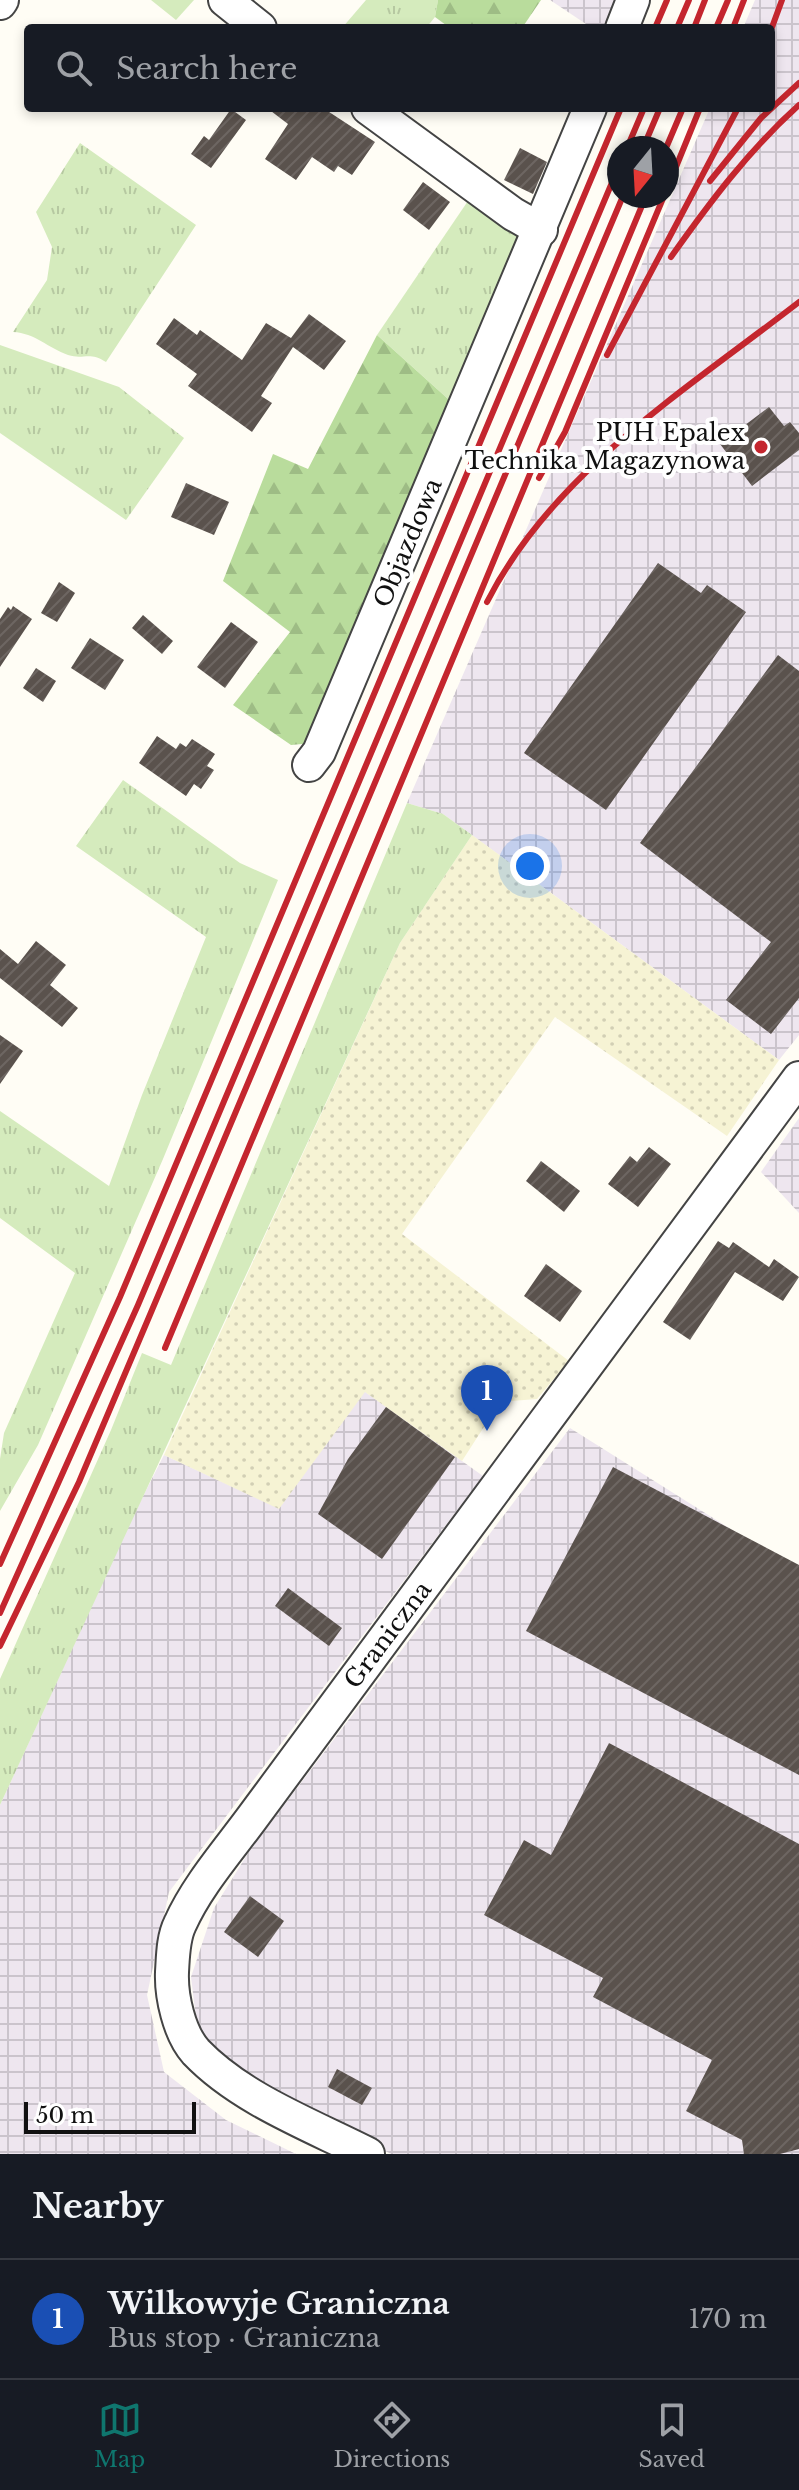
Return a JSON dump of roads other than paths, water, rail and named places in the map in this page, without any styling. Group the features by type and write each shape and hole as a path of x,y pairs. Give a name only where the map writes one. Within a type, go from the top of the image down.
{"street":[{"path":"225,0 255,24"},
{"path":"624,24 633,0"},
{"path":"373,112 513,214 541,230"},
{"name":"Objazdowa","path":"309,765 319,752 588,112"},
{"name":"Graniczna","path":"368,2154 265,2101 228,2078 194,2050 180,2020 172,1988 178,1927 190,1904 243,1830 799,1078"}],"railway":[{"path":"657,24 667,0"},
{"path":"679,24 689,0"},
{"path":"696,24 705,0"},
{"path":"718,24 728,0"},
{"path":"735,24 744,0"},
{"path":"773,24 782,0"},
{"path":"775,105 799,83"},
{"path":"671,257 731,177 799,105"},
{"path":"0,1564 120,1297 619,112"},
{"path":"632,136 642,112"},
{"path":"648,136 658,112"},
{"path":"671,136 681,112"},
{"path":"679,160 698,112"},
{"path":"607,355 736,112"},
{"path":"710,181 768,112"},
{"path":"0,1613 138,1305 607,194"},
{"path":"0,1646 79,1482 618,208"},
{"path":"165,1348 641,208"},
{"path":"539,478 565,432 659,208"},
{"path":"487,602 515,555 585,473 668,401 799,302"}],"place":[{"name":"PUH Epalex Technika Magazynowa","path":"761,447"},
{"name":"Wilkowyje Graniczna","path":"487,1431"}]}
